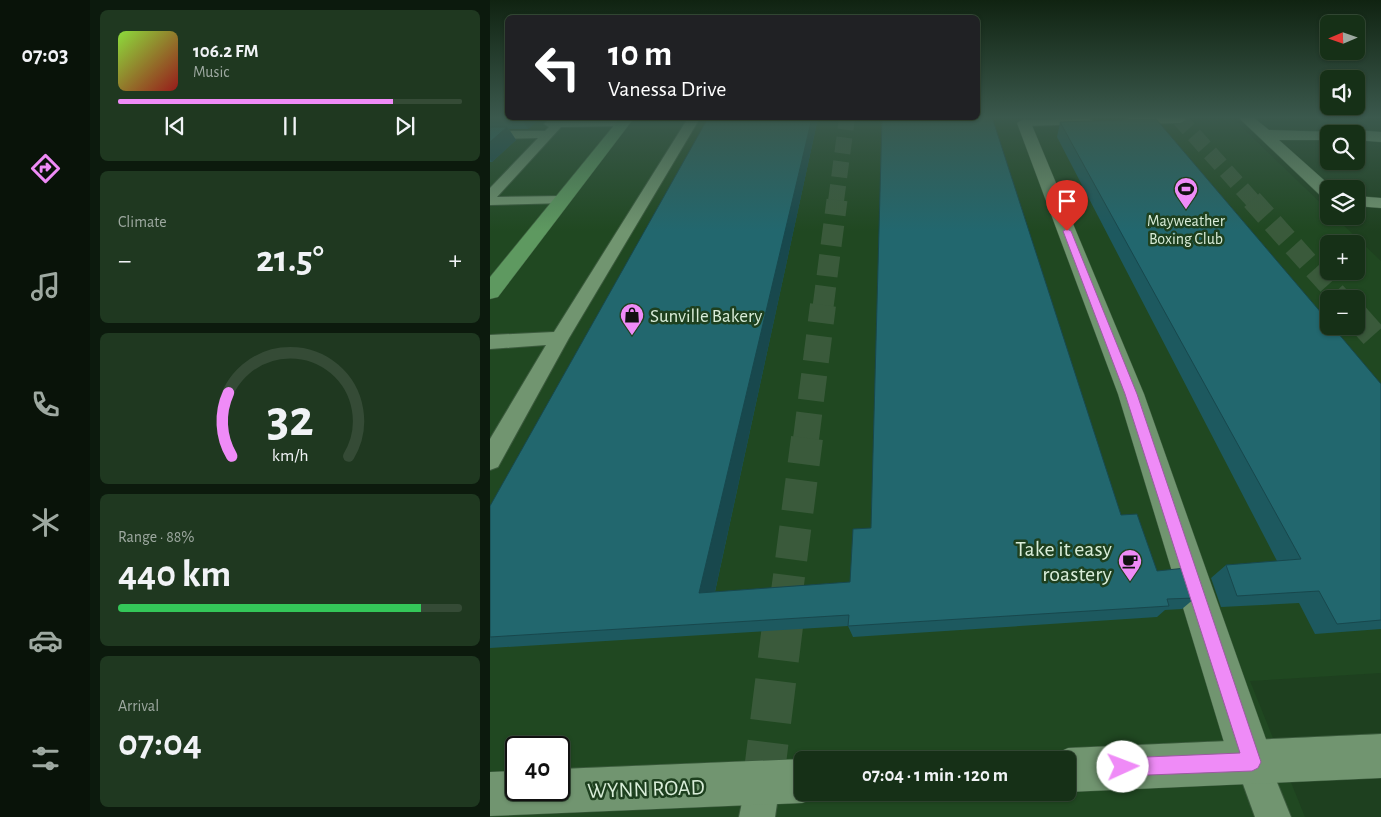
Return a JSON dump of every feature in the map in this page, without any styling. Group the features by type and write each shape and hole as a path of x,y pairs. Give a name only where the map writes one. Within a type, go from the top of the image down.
{"main road":[{"path":"490,292 597,155"}],"street":[{"path":"1037,155 1131,394 1252,762"},
{"path":"1287,155 1320,186"},
{"path":"1365,202 1381,203"},
{"path":"1076,770 1381,756"},
{"name":"WYNN ROAD","path":"490,794 774,794"}],"lane":[{"path":"490,196 529,155"},
{"path":"490,460 560,338 671,155"},
{"path":"490,200 562,200"},
{"path":"490,342 560,338"},
{"path":"1252,762 1273,817"}],"shaded area":[{"path":"490,155 1271,155 1320,202 1320,225 1343,225 1354,235 1320,235 1320,280 1365,280 1365,246 1381,261 1381,673 1250,681 1305,817 490,817"}],"building":[{"path":"687,155 803,155 699,593 850,582 853,529 871,528 881,155 1004,155 1121,515 1137,514 1157,571 1186,568 1195,598 1167,599 1169,606 848,626 849,615 490,637 490,506"},
{"path":"1078,155 1187,155 1320,311 1320,335 1340,335 1381,384 1381,620 1337,624 1319,591 1237,596 1226,565 1301,559"}],"tunnel":[{"path":"836,201 842,155"},
{"path":"1212,155 1253,201"},
{"path":"823,307 837,200"},
{"path":"1252,200 1333,290"},
{"path":"806,439 823,305"},
{"path":"1365,326 1381,344"},
{"path":"785,607 807,438"},
{"path":"763,783 785,606"}],"place":[{"name":"Mayweather Boxing Club","path":"1186,210"},
{"name":"Sunville Bakery","path":"632,336"},
{"name":"Take it easy roastery","path":"1130,582"}],"route":[{"path":"1067,231 1131,394 1252,762 1123,767"}]}
